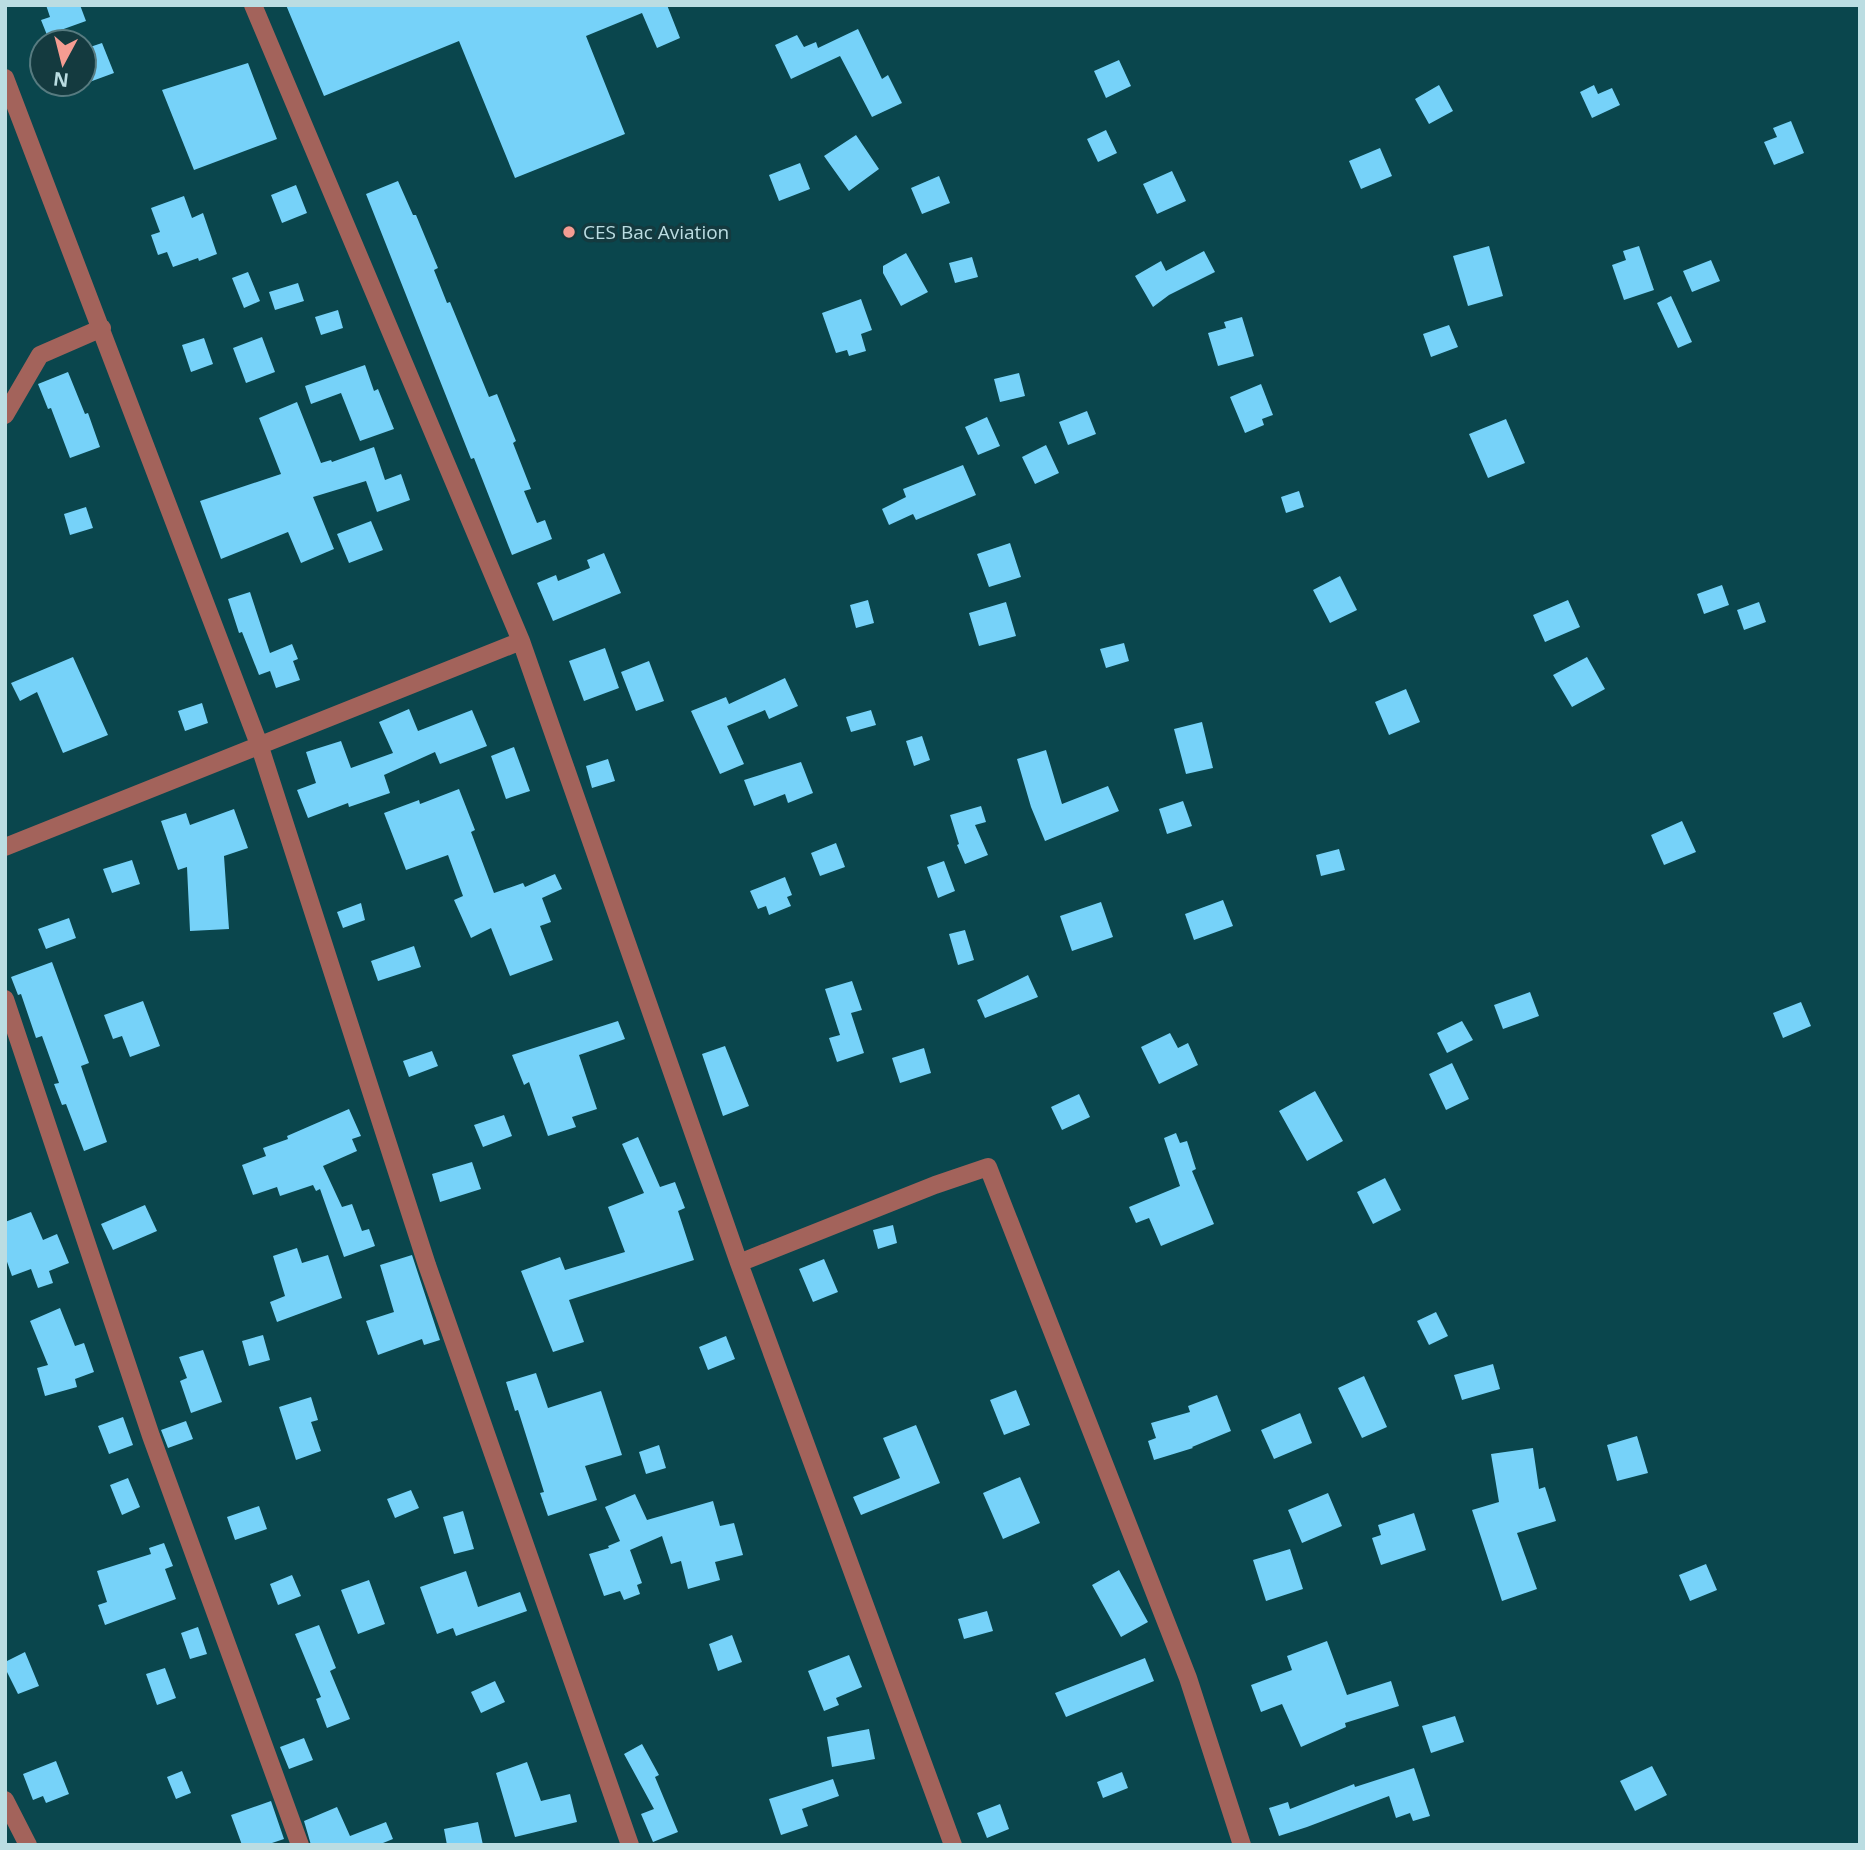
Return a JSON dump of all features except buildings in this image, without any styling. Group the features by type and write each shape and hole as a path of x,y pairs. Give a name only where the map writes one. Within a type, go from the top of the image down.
{"street":[{"path":"253,5 521,641 739,1263 953,1845"},
{"path":"6,79 260,747 427,1265 630,1845"},
{"path":"5,415 40,355 102,328"},
{"path":"5,847 521,641"},
{"path":"5,999 151,1436 300,1845"},
{"path":"739,1263 934,1185 988,1167 1188,1678 1242,1845"},
{"path":"5,1800 28,1845"}],"place":[{"name":"CES Bac Aviation","path":"569,232"}]}
